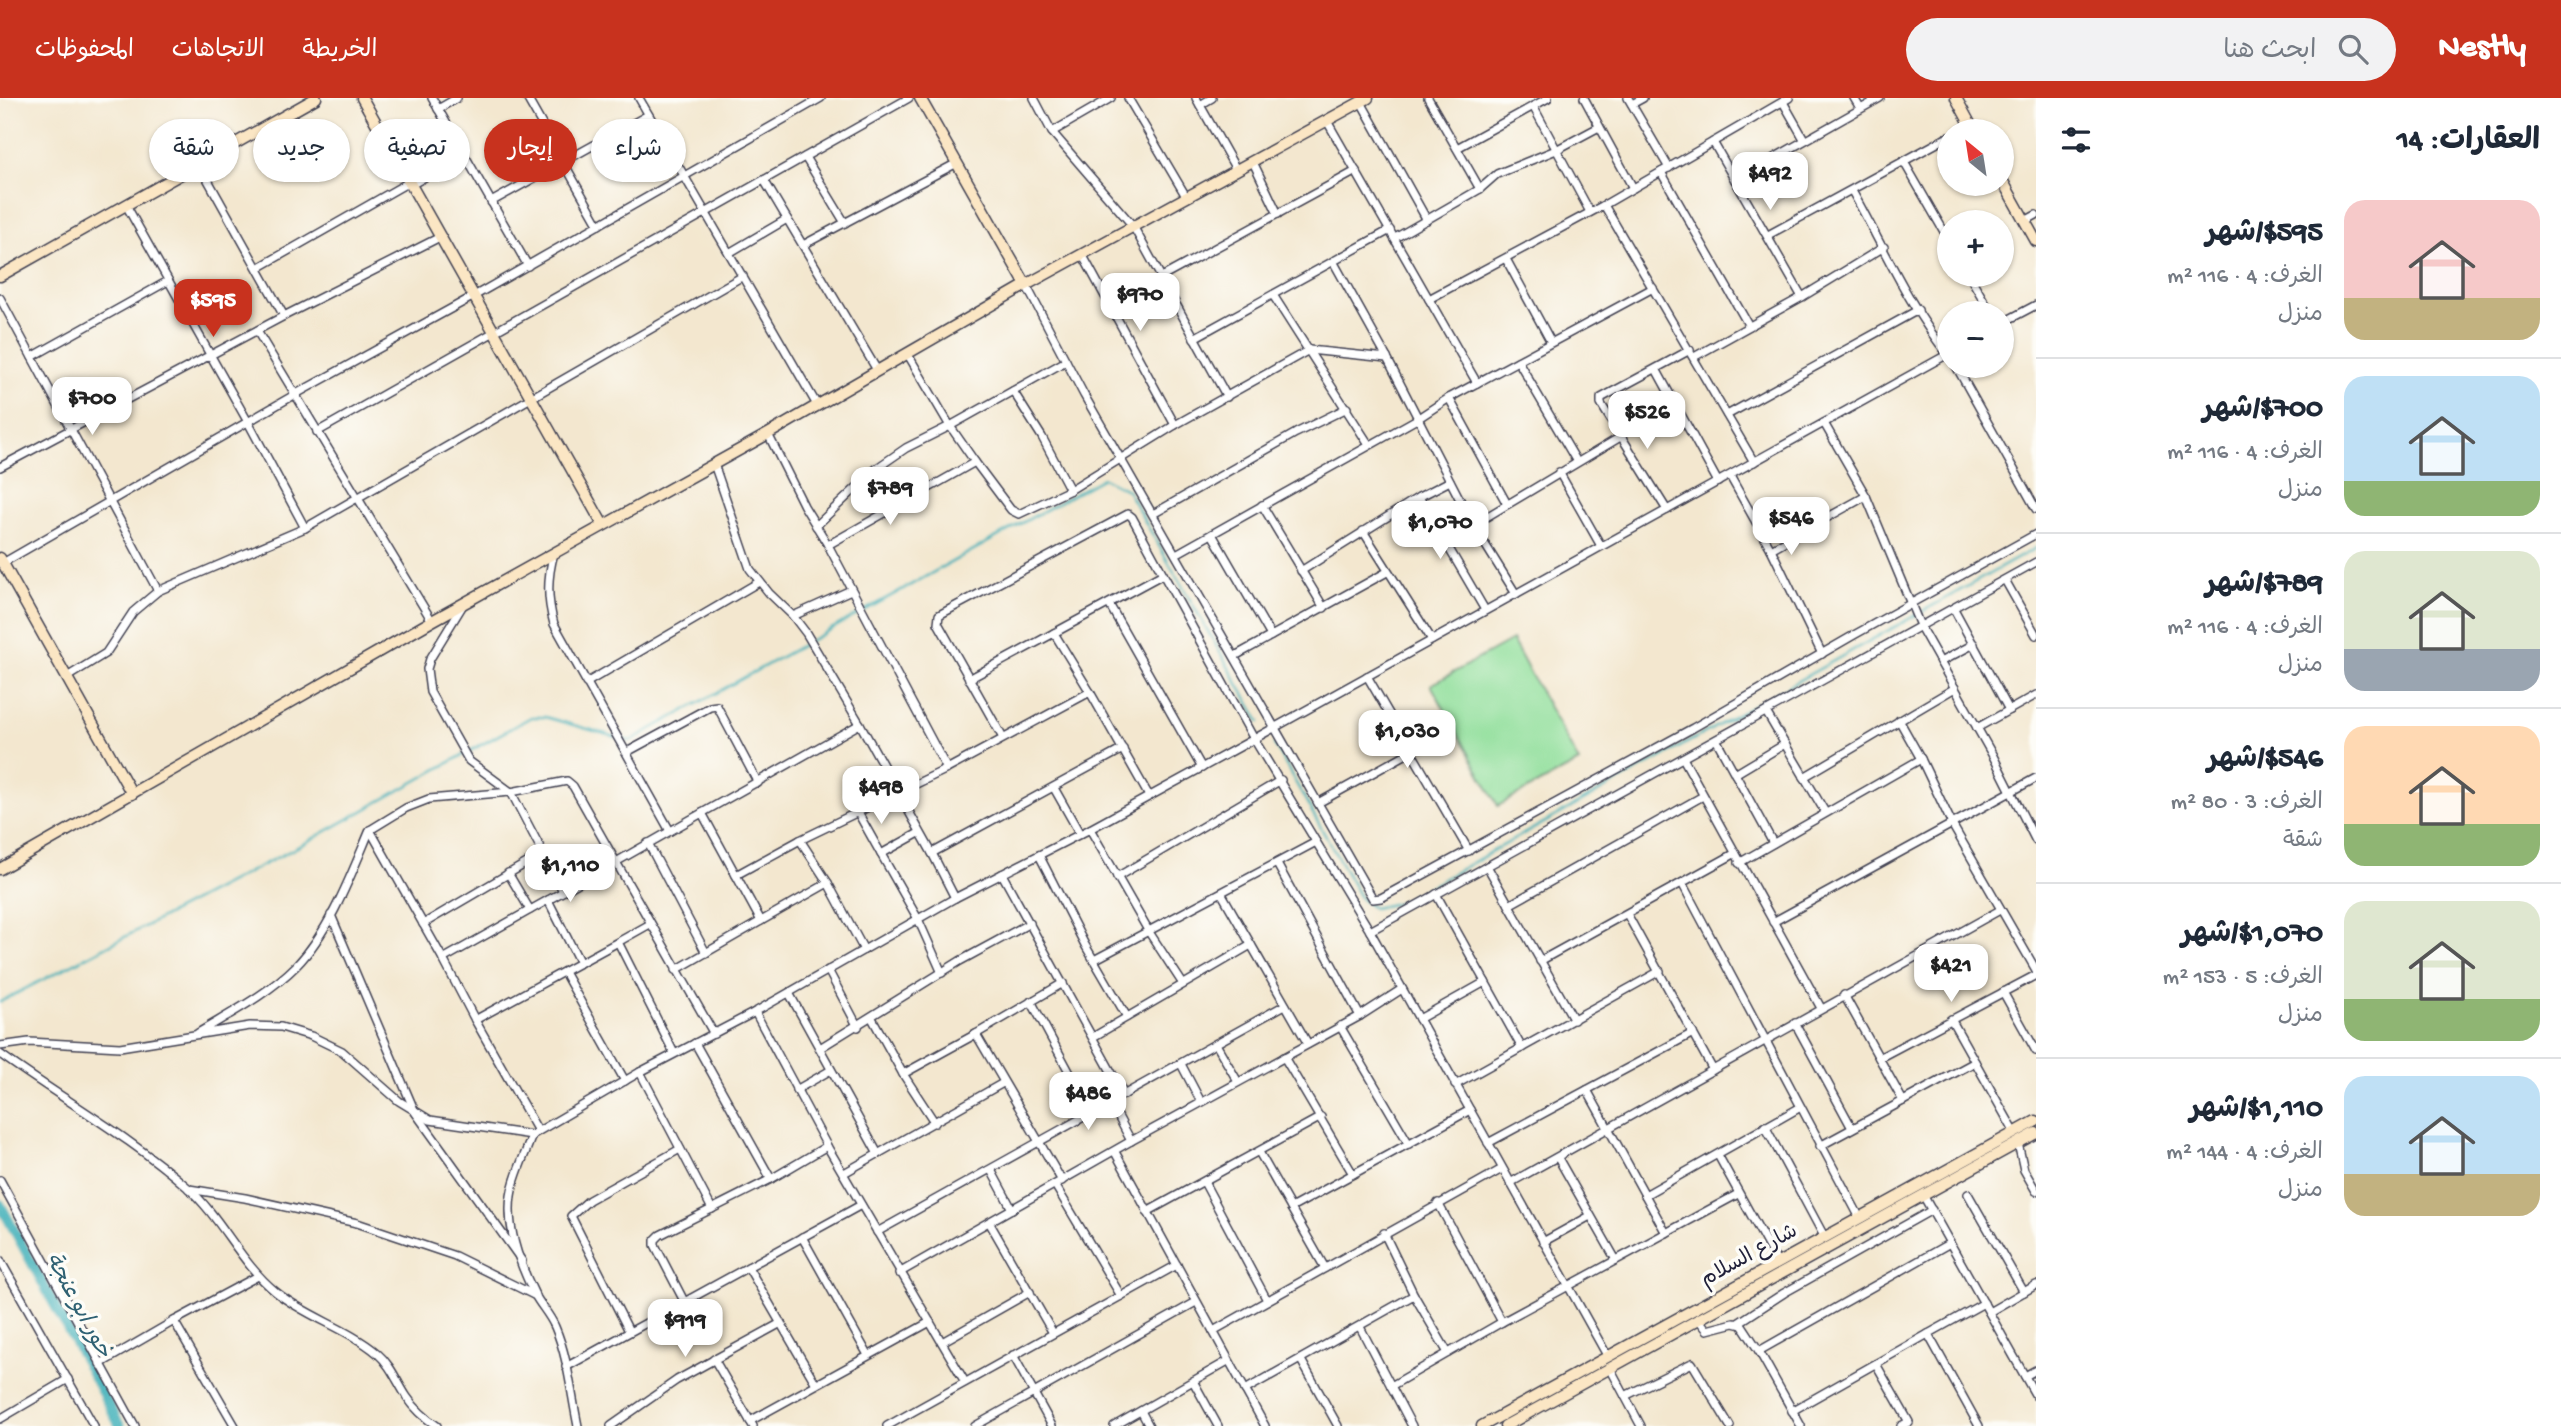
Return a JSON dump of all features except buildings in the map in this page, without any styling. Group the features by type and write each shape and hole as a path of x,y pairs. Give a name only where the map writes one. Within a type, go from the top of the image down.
{"street":[{"path":"239,141 316,98"},
{"path":"362,98 603,526"},
{"path":"432,98 444,119"},
{"path":"438,109 457,98"},
{"path":"527,98 539,119"},
{"path":"639,98 651,119"},
{"path":"686,176 821,98"},
{"path":"317,432 909,98"},
{"path":"920,98 1121,459 1373,899 1381,898 1469,851 2036,534"},
{"path":"1034,98 1052,132 1133,226 1227,397"},
{"path":"1052,132 1111,98"},
{"path":"1128,98 1187,198"},
{"path":"1212,98 1198,101 1237,171"},
{"path":"1428,98 1480,189"},
{"path":"1457,148 1548,98"},
{"path":"1584,98 1633,188"},
{"path":"1643,98 1630,101 1749,326"},
{"path":"1854,98 1860,108"},
{"path":"1735,180 1880,98"},
{"path":"1958,99 1968,119"},
{"path":"0,870 432,621 768,434 1026,285 1364,100 1427,220"},
{"path":"1429,299 1604,205 1786,100 1804,139"},
{"path":"1532,106 1590,212"},
{"path":"577,154 649,115"},
{"path":"1326,121 1477,383"},
{"path":"1395,238 1480,189 1497,174 1556,150 1599,127"},
{"path":"1713,142 1802,297"},
{"path":"1768,235 1937,143"},
{"path":"805,157 845,223"},
{"path":"1253,162 1278,214"},
{"path":"1904,162 1937,219"},
{"path":"803,245 957,163"},
{"path":"470,165 528,266"},
{"path":"1160,278 1356,171"},
{"path":"686,180 817,405"},
{"path":"764,180 877,370"},
{"path":"0,276 167,182"},
{"path":"209,182 284,316"},
{"path":"491,202 527,182"},
{"path":"574,182 599,225"},
{"path":"132,794 1,562 675,182"},
{"path":"258,268 410,183"},
{"path":"1852,191 1937,341"},
{"path":"2011,196 2036,241"},
{"path":"126,205 305,528"},
{"path":"1604,205 1754,462"},
{"path":"2025,220 2036,215"},
{"path":"729,253 787,219"},
{"path":"1194,338 1390,230"},
{"path":"0,467 284,316 440,237"},
{"path":"1667,510 1601,404 1601,398 1749,326 1884,247"},
{"path":"1082,254 1175,425"},
{"path":"1506,259 1552,342"},
{"path":"1333,261 1387,358 1473,525 1516,594"},
{"path":"67,677 106,653 133,612 158,591 305,528 532,400 743,276"},
{"path":"32,357 168,281"},
{"path":"1177,554 1417,419 1449,398 1653,288"},
{"path":"1273,295 1369,444"},
{"path":"0,298 158,591"},
{"path":"2014,317 2036,305"},
{"path":"1727,415 1918,310"},
{"path":"257,331 432,621"},
{"path":"907,353 950,426 1017,515 1070,489 1175,425 1309,349 1387,358"},
{"path":"816,526 877,468 906,448 1066,361"},
{"path":"1518,361 1577,462"},
{"path":"0,1046 29,1042 120,1047 250,1026 298,1030 342,1051 415,1112 430,1120 535,1133 955,898 1202,768 1937,362"},
{"path":"1656,369 1718,482"},
{"path":"1963,378 2036,509"},
{"path":"1013,391 1070,489"},
{"path":"1449,398 1507,504"},
{"path":"1153,514 1296,433 1347,408"},
{"path":"1824,423 1866,496 1921,628 2036,841"},
{"path":"768,434 947,769"},
{"path":"1473,525 1622,436"},
{"path":"828,545 975,462"},
{"path":"714,464 750,569 806,633 860,724 955,898"},
{"path":"1559,472 1601,546"},
{"path":"1730,476 1771,550 1822,654"},
{"path":"1301,571 1419,497 1450,481"},
{"path":"1771,550 1866,496"},
{"path":"1419,497 1486,610"},
{"path":"1262,505 1324,608"},
{"path":"1003,738 937,619 942,613 1128,514 1255,739 1370,931 1568,1286 1641,1426"},
{"path":"1363,531 1432,640"},
{"path":"1212,534 1271,636"},
{"path":"554,553 547,582 550,609 561,640 670,831"},
{"path":"1370,931 2036,562"},
{"path":"1235,656 1387,572"},
{"path":"969,679 1163,574"},
{"path":"2005,580 2036,635"},
{"path":"586,684 759,582"},
{"path":"793,615 851,590"},
{"path":"463,604 430,659 427,680 436,704 465,757 511,792 563,891"},
{"path":"1109,604 1202,768"},
{"path":"1954,609 2009,710"},
{"path":"1054,633 1149,796"},
{"path":"1940,662 1973,644"},
{"path":"1367,676 1469,851"},
{"path":"1804,777 1955,688"},
{"path":"736,875 857,811 947,769 1090,692"},
{"path":"1977,728 2036,695"},
{"path":"627,752 699,712 717,706 758,783"},
{"path":"1766,712 1825,812"},
{"path":"1880,1058 2036,973 1953,826 1899,720"},
{"path":"443,959 860,724"},
{"path":"1717,741 1773,843"},
{"path":"1735,774 1784,744"},
{"path":"932,853 1123,749"},
{"path":"1318,803 1412,751"},
{"path":"1683,758 1821,1008"},
{"path":"1739,863 1921,759"},
{"path":"1773,922 1953,826 2036,778"},
{"path":"1117,877 1281,780"},
{"path":"192,1037 280,981 298,964 331,915 349,881 370,830 406,808 429,799 511,792 563,781 570,782 714,1034"},
{"path":"1054,788 1080,834"},
{"path":"1509,905 1703,796"},
{"path":"857,811 918,919 942,973"},
{"path":"702,813 761,921"},
{"path":"1090,828 1149,932 1183,984"},
{"path":"370,830 443,959 535,1133"},
{"path":"881,855 919,833"},
{"path":"800,840 828,883 864,950"},
{"path":"1094,960 1316,842"},
{"path":"648,844 706,953"},
{"path":"423,924 542,854"},
{"path":"1540,961 1734,854"},
{"path":"1039,855 1127,1017"},
{"path":"1277,864 1360,1016"},
{"path":"1487,866 1573,1020"},
{"path":"508,873 530,910"},
{"path":"1002,874 1124,1095"},
{"path":"676,970 828,883"},
{"path":"1682,883 1860,1219"},
{"path":"1222,894 1308,1044"},
{"path":"1436,894 1522,1048"},
{"path":"548,900 580,962"},
{"path":"1510,1183 2000,910"},
{"path":"1628,914 1713,1070"},
{"path":"331,915 415,1112 522,1261"},
{"path":"820,1048 1030,923"},
{"path":"475,1020 650,924"},
{"path":"618,942 674,1054"},
{"path":"1093,1037 1251,946"},
{"path":"828,970 858,1027"},
{"path":"1455,1085 1660,971"},
{"path":"564,972 625,1081"},
{"path":"1419,1019 1485,982"},
{"path":"903,1074 1063,983"},
{"path":"899,1273 1201,1102 1360,1016 1402,989"},
{"path":"2003,992 2036,1051"},
{"path":"789,993 878,1154"},
{"path":"1844,995 1903,1101"},
{"path":"1031,1001 1092,1114"},
{"path":"877,1233 1285,1005"},
{"path":"755,1012 899,1273 965,1382"},
{"path":"872,1018 903,1074 935,1123"},
{"path":"1951,1019 2016,1138 2024,1170 2036,1191"},
{"path":"1795,1023 1852,1128"},
{"path":"1340,1026 1409,1143"},
{"path":"1488,1143 1693,1033"},
{"path":"976,1034 1039,1143 1058,1183 1121,1296"},
{"path":"695,1043 771,1179"},
{"path":"1216,1044 1238,1082"},
{"path":"0,1054 128,1140 189,1189 258,1276 294,1304 379,1354 414,1406 438,1426"},
{"path":"1284,1057 1353,1174"},
{"path":"1820,1146 1975,1062"},
{"path":"1181,1064 1201,1102"},
{"path":"796,1090 831,1070"},
{"path":"640,1072 712,1209"},
{"path":"844,1173 1003,1083"},
{"path":"1587,1090 1666,1233"},
{"path":"1111,1103 1132,1141"},
{"path":"1645,1195 1799,1108"},
{"path":"1291,1208 1470,1110"},
{"path":"1147,1212 1321,1117"},
{"name":"شارع السلام","path":"1482,1426 1699,1320 1923,1195 2016,1138 2036,1121"},
{"path":"1765,1126 1825,1238"},
{"path":"535,1133 516,1177 511,1197 512,1225 536,1296 554,1324 579,1426"},
{"name":"شارع السلام","path":"1505,1426 1825,1238 2016,1138 2036,1133"},
{"path":"684,1301 655,1245 655,1240 771,1179 827,1146"},
{"path":"629,1331 571,1216 589,1200 680,1149"},
{"path":"1115,1152 1265,1426"},
{"path":"1259,1152 1325,1268"},
{"path":"1718,1155 1778,1264"},
{"path":"1558,1158 1616,1260"},
{"path":"1213,1331 1502,1169"},
{"path":"991,1170 1012,1209"},
{"path":"0,1180 135,1426"},
{"path":"1204,1182 1267,1300"},
{"path":"189,1189 233,1195 357,1223 455,1256 536,1296"},
{"path":"1391,1385 1738,1194"},
{"path":"1968,1194 2024,1292"},
{"path":"1923,1195 2036,1396"},
{"path":"1438,1203 1502,1322"},
{"path":"566,1367 861,1205"},
{"path":"1699,1320 1707,1330 1738,1323 1784,1293 1932,1210"},
{"path":"1543,1242 1590,1216"},
{"path":"989,1222 1053,1333"},
{"path":"1384,1233 1414,1295 1448,1353"},
{"path":"802,1237 868,1355"},
{"path":"1759,1351 1950,1243"},
{"path":"0,1260 94,1426"},
{"path":"887,1426 1177,1265"},
{"path":"748,1267 816,1384"},
{"path":"100,1364 258,1276"},
{"path":"1989,1312 2036,1285"},
{"path":"942,1342 1030,1292"},
{"path":"1245,1390 1414,1295"},
{"path":"979,1425 1196,1301"},
{"path":"1793,1411 1984,1303"},
{"path":"174,1321 235,1426"},
{"path":"714,1359 751,1423 930,1322"},
{"path":"611,1426 656,1393 781,1323"},
{"path":"1738,1323 1759,1351 1801,1426"},
{"path":"1360,1327 1412,1426"},
{"path":"1928,1334 1979,1426"},
{"path":"1013,1356 1052,1426"},
{"path":"1301,1360 1338,1426"},
{"path":"1114,1426 1228,1362"},
{"path":"1625,1396 1692,1363 1730,1426"},
{"path":"1876,1364 1911,1424 1901,1426"},
{"path":"2025,1376 2036,1370"},
{"path":"0,1419 68,1379"},
{"path":"1194,1381 1218,1426"},
{"path":"1141,1411 1149,1426"}],"green space":[{"path":"1512,640 1579,762 1498,806 1431,685"}],"waterway":[{"path":"622,739 630,741 1103,478 1127,490 1260,722"},
{"path":"1274,744 1361,899 1373,908 1402,902 2036,548"},
{"path":"0,1002 305,843 531,717 545,717 616,737"},
{"name":"خور ابو عنجة","path":"0,1204 120,1426"}]}
